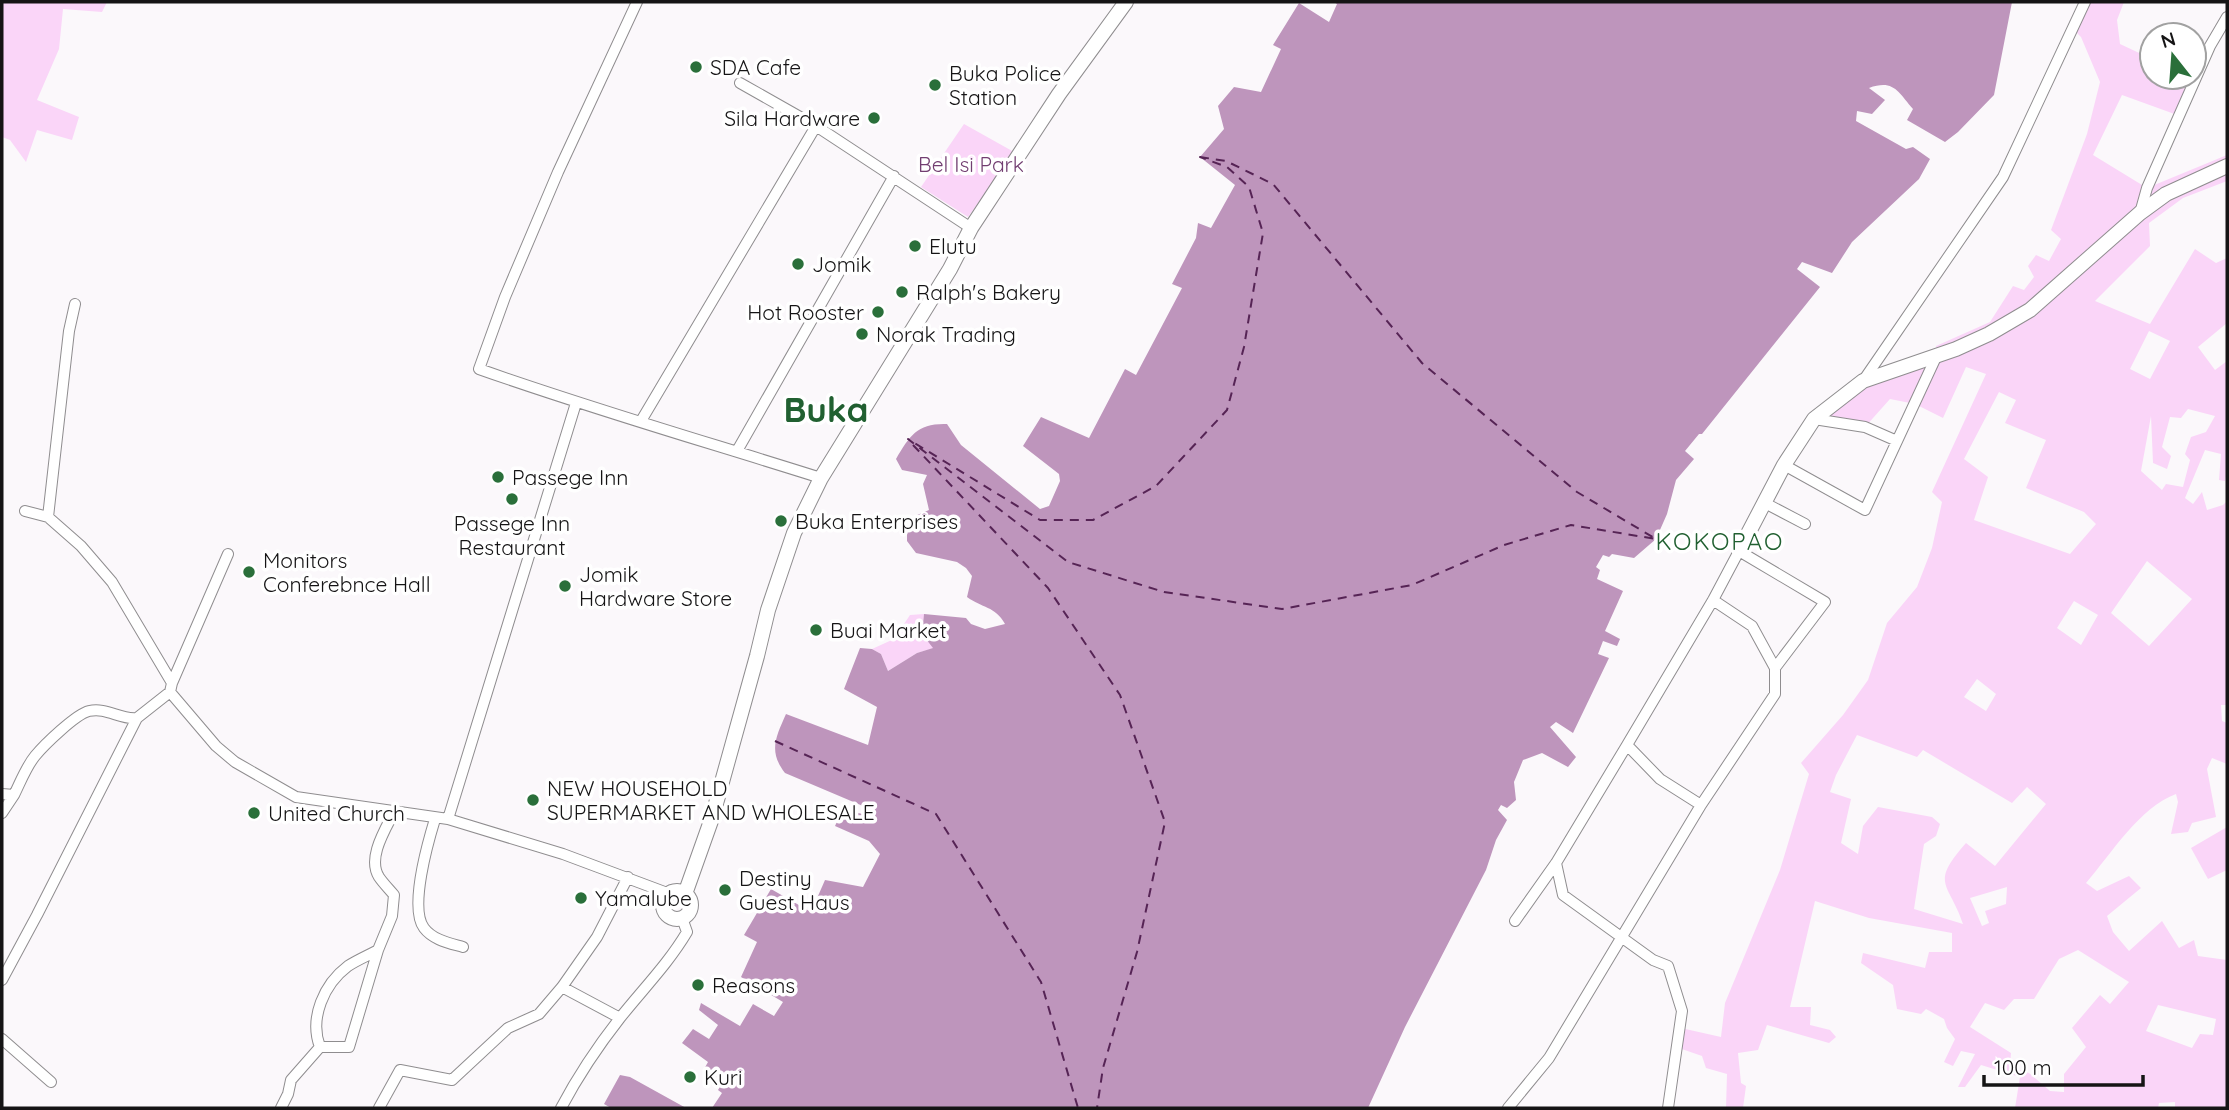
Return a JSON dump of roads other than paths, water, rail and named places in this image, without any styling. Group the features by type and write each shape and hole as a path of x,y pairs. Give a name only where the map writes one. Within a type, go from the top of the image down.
{"main road":[{"path":"685,894 712,818 768,610 794,533 821,478 950,269 971,228 1059,94 1126,2"},
{"path":"1739,551 1784,464 1814,419 1863,381 1989,334 2029,310 2140,213 2166,194 2227,166"},
{"path":"670,894 685,894 690,902 690,909 682,918 676,919 666,914 663,903 670,894"}],"street":[{"path":"637,2 553,184 505,297 479,369 576,403 821,478"},
{"path":"1863,381 2003,177 2085,2"},
{"path":"2140,213 2147,188 2190,91 2210,46 2227,17"},
{"path":"740,83 816,126 971,228"},
{"path":"641,421 816,126"},
{"path":"737,451 894,176"},
{"path":"48,517 69,331 75,304"},
{"path":"1784,464 1865,510 1937,355"},
{"path":"448,819 576,403"},
{"path":"1814,419 1866,427 1897,441"},
{"path":"1763,502 1805,524"},
{"path":"25,511 48,517 81,546 113,582 171,688 216,746 235,762 296,797 448,819 563,854 670,894"},
{"path":"1515,921 1556,863 1713,600 1739,551 1825,602 1775,668"},
{"path":"2,980 137,718 171,688 228,554"},
{"path":"1508,1108 1549,1058 1702,805 1775,694 1775,668 1752,626 1713,600"},
{"path":"2,813 8,794 34,757 72,722 88,711 108,710 127,719 137,718"},
{"path":"1627,745 1660,779 1702,805"},
{"path":"281,1108 291,1080 320,1047 349,1047 378,950 392,916 394,895 378,876 375,865 378,845 394,812"},
{"path":"435,819 422,865 419,906 421,922 425,929 442,942 463,947"},
{"path":"1556,863 1563,895 1653,960 1668,966 1682,1011 1668,1108"},
{"path":"379,1108 400,1070 452,1080 508,1028 539,1014 562,987 597,937 628,877"},
{"path":"561,1108 579,1075 620,1018 671,958 687,932 682,918"},
{"path":"320,1047 316,1037 316,1016 331,983 348,966 378,950"},
{"path":"562,987 620,1018"},
{"path":"2,1039 51,1082"}],"place":[{"name":"SDA Cafe","path":"696,67"},
{"name":"Buka Police Station","path":"935,85"},
{"name":"Sila Hardware","path":"874,118"},
{"name":"Elutu","path":"915,246"},
{"name":"Jomik","path":"798,264"},
{"name":"Ralph's Bakery","path":"902,292"},
{"name":"Hot Rooster","path":"878,312"},
{"name":"Norak Trading","path":"862,334"},
{"name":"Passege Inn","path":"498,477"},
{"name":"Passege Inn Restaurant","path":"512,499"},
{"name":"Buka Enterprises","path":"781,521"},
{"name":"Monitors Conferebnce Hall","path":"249,572"},
{"name":"Jomik Hardware Store","path":"565,586"},
{"name":"Buai Market","path":"816,630"},
{"name":"NEW HOUSEHOLD SUPERMARKET AND WHOLESALE","path":"533,800"},
{"name":"United Church","path":"254,813"},
{"name":"Destiny Guest Haus","path":"725,890"},
{"name":"Yamalube","path":"581,898"},
{"name":"Reasons","path":"698,985"},
{"name":"Kuri","path":"690,1077"}],"district":[{"name":"Buka","path":"826,409"},
{"name":"KOKOPAO","path":"1720,541"}],"park label":[{"name":"Bel Isi Park","path":"971,164"}]}
